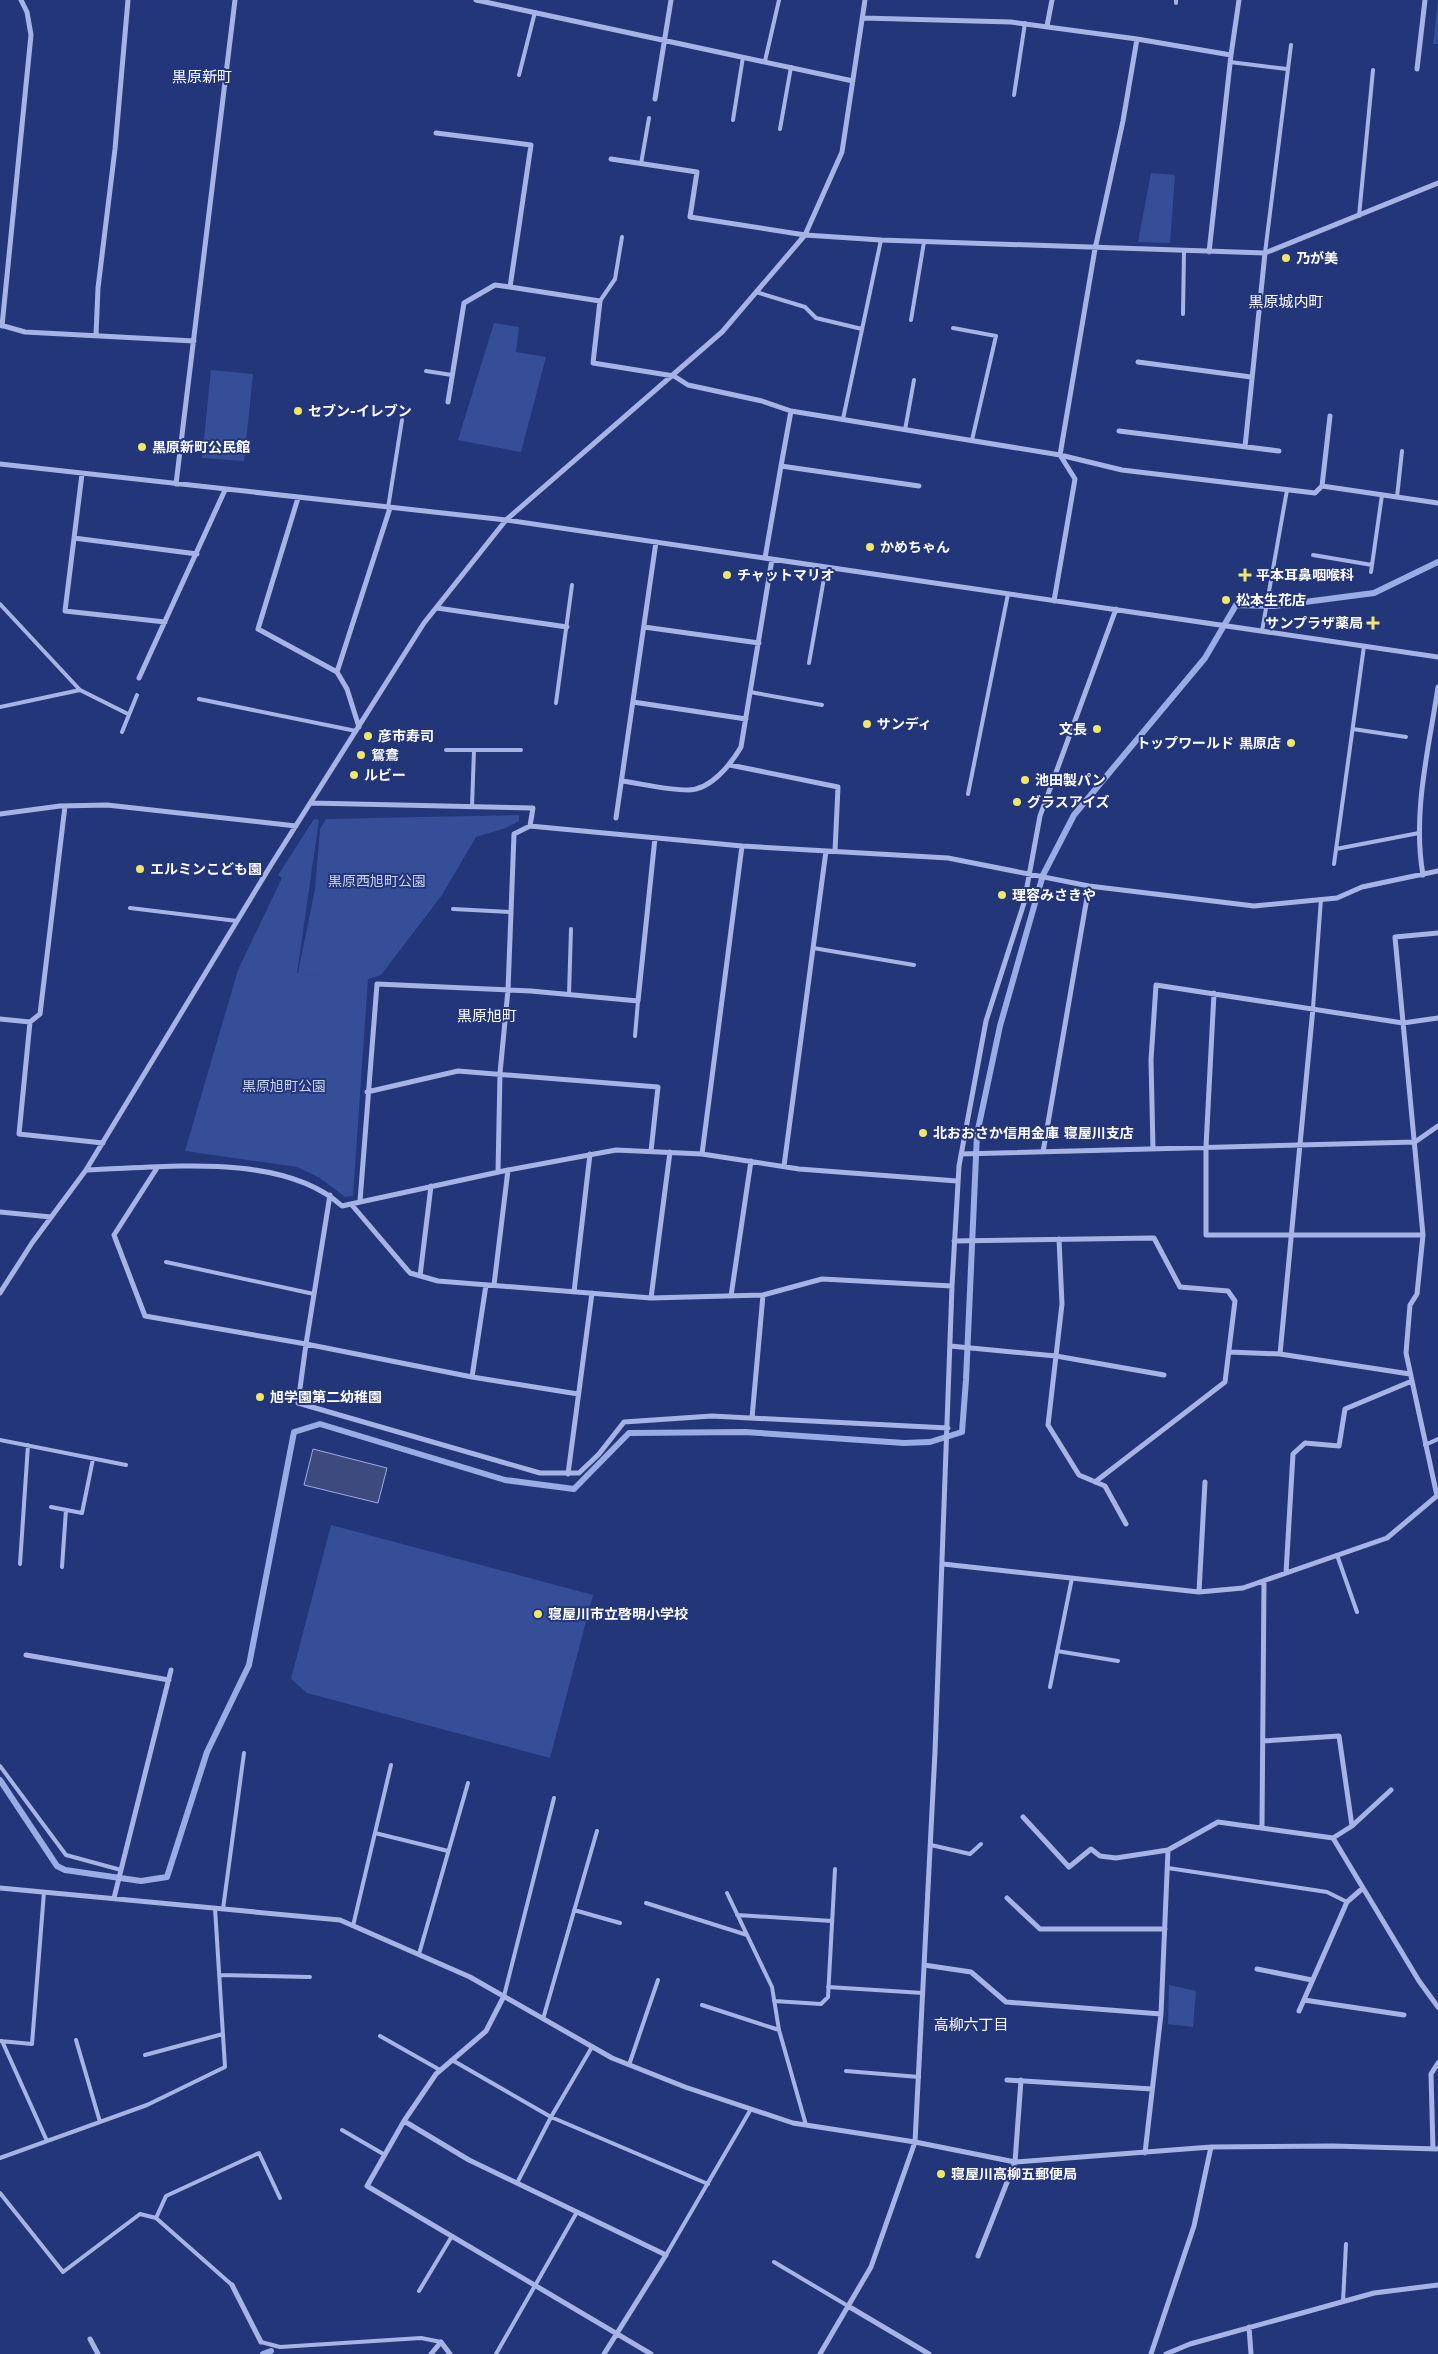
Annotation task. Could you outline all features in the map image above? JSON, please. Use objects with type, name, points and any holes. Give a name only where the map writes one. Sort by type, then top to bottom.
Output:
[{"type":"street","points":[[21,0],[27,12],[31,35],[1,325],[25,332],[194,340]]},
{"type":"street","points":[[96,335],[98,288],[115,149],[128,0]]},
{"type":"street","points":[[176,484],[235,0]]},
{"type":"street","points":[[476,0],[497,2],[535,12],[853,81]]},
{"type":"street","points":[[655,99],[671,0]]},
{"type":"street","points":[[0,1292],[51,1217],[86,1170],[237,921],[424,623],[506,520],[674,376],[722,332],[804,235],[842,152],[865,0]]},
{"type":"street","points":[[1046,26],[1052,0]]},
{"type":"street","points":[[1208,252],[1230,62],[1240,0]]},
{"type":"street","points":[[1417,69],[1426,0]]},
{"type":"street","points":[[863,18],[1026,23],[1231,55]]},
{"type":"street","points":[[1054,600],[1075,479],[1060,455],[1095,249],[1123,121],[1137,39]]},
{"type":"street","points":[[436,133],[531,145],[510,287]]},
{"type":"street","points":[[612,159],[697,172],[690,217],[804,235],[924,242],[1265,254],[1438,183]]},
{"type":"street","points":[[1245,446],[1265,254]]},
{"type":"street","points":[[448,402],[464,303],[495,285],[600,301],[594,363],[674,376],[688,385],[762,401],[791,411],[1060,455],[1122,470],[1315,493],[1322,486],[1330,416]]},
{"type":"street","points":[[1138,362],[1251,377]]},
{"type":"street","points":[[765,558],[791,411]]},
{"type":"street","points":[[1119,430],[1279,451]]},
{"type":"street","points":[[0,464],[506,520],[1438,657]]},
{"type":"street","points":[[781,466],[918,486]]},
{"type":"street","points":[[82,474],[65,610],[165,622]]},
{"type":"street","points":[[1322,486],[1438,503]]},
{"type":"street","points":[[139,678],[225,490]]},
{"type":"street","points":[[298,498],[258,629],[338,672],[347,689],[358,729]]},
{"type":"street","points":[[338,672],[389,508]]},
{"type":"street","points":[[74,538],[197,554]]},
{"type":"street","points":[[616,818],[656,542]]},
{"type":"street","points":[[622,781],[690,790],[713,780],[730,765],[741,747],[772,559]]},
{"type":"street","points":[[437,608],[567,627]]},
{"type":"street","points":[[820,2354],[872,2267],[916,2142],[943,1564],[954,1241],[961,1154],[986,1021],[1034,875],[1040,816],[1116,610]]},
{"type":"street","points":[[644,627],[759,643]]},
{"type":"street","points":[[1423,874],[1419,833],[1438,687]]},
{"type":"street","points":[[633,702],[746,719]]},
{"type":"street","points":[[730,765],[838,787],[835,852]]},
{"type":"street","points":[[311,803],[532,808],[530,826]]},
{"type":"street","points":[[0,814],[66,806],[107,805],[296,826]]},
{"type":"street","points":[[0,1019],[30,1022],[40,1014],[66,806]]},
{"type":"street","points":[[498,1172],[500,1073],[508,990],[514,834],[530,826],[742,846],[948,858],[1089,886],[1254,906],[1337,898],[1362,887],[1438,871]]},
{"type":"street","points":[[360,1201],[376,984],[508,990],[638,1001],[655,838]]},
{"type":"street","points":[[702,1154],[742,846]]},
{"type":"street","points":[[784,1166],[826,851]]},
{"type":"street","points":[[1043,1152],[1089,886]]},
{"type":"street","points":[[943,1564],[1199,1592],[1243,1588],[1387,1538],[1437,1495],[1406,1352],[1410,1305],[1417,1294],[1423,1236],[1395,937],[1438,933]]},
{"type":"street","points":[[1153,1149],[1151,1060],[1156,985],[1403,1023],[1438,1018]]},
{"type":"street","points":[[1214,993],[1206,1148],[1206,1235],[1423,1236]]},
{"type":"street","points":[[1280,1354],[1299,1145],[1314,1008]]},
{"type":"street","points":[[30,1022],[19,1134],[103,1143]]},
{"type":"street","points":[[368,1092],[458,1071],[658,1087],[651,1151]]},
{"type":"street","points":[[961,1154],[1415,1142],[1438,1126]]},
{"type":"street","points":[[86,1170],[204,1166],[281,1174],[330,1195],[342,1206],[498,1172],[616,1150],[702,1154],[784,1166],[958,1181]]},
{"type":"street","points":[[651,1298],[670,1152]]},
{"type":"street","points":[[574,1292],[590,1154]]},
{"type":"street","points":[[731,1296],[751,1161]]},
{"type":"street","points":[[157,1168],[114,1235],[145,1316],[306,1344],[472,1377],[578,1394]]},
{"type":"street","points":[[494,1285],[508,1170]]},
{"type":"street","points":[[420,1276],[432,1186]]},
{"type":"street","points":[[330,1195],[298,1404],[540,1473],[579,1474],[624,1422],[712,1416],[948,1430]]},
{"type":"street","points":[[350,1204],[410,1273],[438,1281],[651,1298],[763,1295],[822,1279],[952,1286]]},
{"type":"street","points":[[0,1212],[51,1217]]},
{"type":"street","points":[[954,1241],[1154,1238],[1180,1287],[1228,1291],[1235,1301],[1225,1382],[1095,1482]]},
{"type":"street","points":[[1059,1239],[1062,1304],[1048,1425],[1079,1475],[1105,1486],[1126,1524]]},
{"type":"street","points":[[472,1377],[486,1285]]},
{"type":"street","points":[[568,1474],[592,1293]]},
{"type":"street","points":[[752,1418],[763,1295]]},
{"type":"street","points":[[950,1346],[1056,1356],[1164,1375]]},
{"type":"street","points":[[1229,1352],[1280,1354],[1410,1374]]},
{"type":"street","points":[[1286,1573],[1293,1454],[1305,1443],[1339,1446],[1345,1409],[1412,1381]]},
{"type":"street","points":[[1199,1592],[1205,1482]]},
{"type":"street","points":[[1262,1827],[1264,1580]]},
{"type":"street","points":[[26,1655],[169,1680]]},
{"type":"street","points":[[114,1898],[171,1670]]},
{"type":"street","points":[[1263,1741],[1339,1736],[1352,1826]]},
{"type":"street","points":[[1023,1817],[1069,1867],[1091,1849],[1100,1856],[1116,1858],[1168,1850],[1218,1822],[1333,1838],[1352,1826],[1391,1790]]},
{"type":"street","points":[[1333,1838],[1419,1981],[1438,2007]]},
{"type":"street","points":[[1145,2152],[1160,2014],[1168,1850]]},
{"type":"street","points":[[0,1888],[340,1920],[470,1977],[629,2065],[685,2087],[806,2125],[916,2142],[1015,2162],[1211,2147],[1333,2146],[1435,2149],[1431,2074],[1438,2064]]},
{"type":"street","points":[[1299,2011],[1347,1902],[1363,1888]]},
{"type":"street","points":[[1007,1898],[1040,1929],[1165,1929]]},
{"type":"street","points":[[924,1965],[971,1972],[1006,2002],[1160,2014]]},
{"type":"street","points":[[1257,1969],[1312,1980]]},
{"type":"street","points":[[504,1996],[486,2031],[440,2070],[404,2120],[367,2186],[651,2354]]},
{"type":"street","points":[[1304,2000],[1404,2015]]},
{"type":"street","points":[[1007,2080],[1152,2089]]},
{"type":"street","points":[[978,2256],[1015,2162],[1021,2080]]},
{"type":"street","points":[[404,2120],[469,2160],[666,2255],[604,2354]]},
{"type":"street","points":[[1151,2354],[1194,2226],[1211,2147]]},
{"type":"street","points":[[232,2285],[261,2342]]},
{"type":"street","points":[[1166,2354],[1190,2344],[1374,2293],[1438,2285]]},
{"type":"street","points":[[848,2306],[928,2354]]},
{"type":"street","points":[[1249,2327],[1251,2354]]},
{"type":"street","points":[[90,2339],[98,2354]]},
{"type":"street","points":[[431,2354],[441,2342],[450,2354]]},
{"type":"lane","points":[[765,61],[780,0]]},
{"type":"lane","points":[[519,76],[535,12]]},
{"type":"lane","points":[[1014,95],[1026,23]]},
{"type":"lane","points":[[1265,254],[1290,45]]},
{"type":"lane","points":[[733,120],[743,57]]},
{"type":"lane","points":[[1230,62],[1286,69]]},
{"type":"lane","points":[[780,129],[791,67]]},
{"type":"lane","points":[[1359,216],[1373,70]]},
{"type":"lane","points":[[641,164],[649,118]]},
{"type":"lane","points":[[600,301],[615,279],[622,237]]},
{"type":"lane","points":[[843,419],[881,240]]},
{"type":"lane","points":[[911,320],[924,242]]},
{"type":"lane","points":[[1183,314],[1184,251]]},
{"type":"lane","points":[[756,292],[805,307],[816,318],[862,329]]},
{"type":"lane","points":[[953,328],[996,336],[972,440]]},
{"type":"lane","points":[[426,371],[452,375]]},
{"type":"lane","points":[[905,430],[914,380]]},
{"type":"lane","points":[[389,508],[402,420]]},
{"type":"lane","points":[[1397,497],[1402,451]]},
{"type":"lane","points":[[1262,631],[1287,490]]},
{"type":"lane","points":[[1371,572],[1382,495]]},
{"type":"lane","points":[[1313,555],[1372,565]]},
{"type":"lane","points":[[809,663],[826,567]]},
{"type":"lane","points":[[556,703],[572,585]]},
{"type":"lane","points":[[968,794],[1008,594]]},
{"type":"lane","points":[[0,604],[80,690],[128,714]]},
{"type":"lane","points":[[1334,864],[1364,646]]},
{"type":"lane","points":[[0,707],[80,690]]},
{"type":"lane","points":[[750,692],[822,705]]},
{"type":"lane","points":[[122,732],[136,695]]},
{"type":"lane","points":[[199,699],[358,729]]},
{"type":"lane","points":[[1353,729],[1406,737]]},
{"type":"lane","points":[[446,750],[521,750]]},
{"type":"lane","points":[[472,807],[474,750]]},
{"type":"lane","points":[[1336,849],[1419,833]]},
{"type":"lane","points":[[1314,1008],[1321,899]]},
{"type":"lane","points":[[130,908],[237,921]]},
{"type":"lane","points":[[452,909],[511,912]]},
{"type":"lane","points":[[569,994],[571,929]]},
{"type":"lane","points":[[813,948],[914,965]]},
{"type":"lane","points":[[635,1036],[638,1001]]},
{"type":"lane","points":[[166,1262],[314,1294]]},
{"type":"lane","points":[[1425,1445],[1438,1439]]},
{"type":"lane","points":[[0,1440],[126,1465]]},
{"type":"lane","points":[[20,1564],[28,1445]]},
{"type":"lane","points":[[51,1507],[82,1513],[94,1459]]},
{"type":"lane","points":[[62,1567],[66,1510]]},
{"type":"lane","points":[[1337,1555],[1357,1612]]},
{"type":"lane","points":[[1050,1687],[1072,1578]]},
{"type":"lane","points":[[1057,1651],[1118,1661]]},
{"type":"lane","points":[[223,1908],[244,1752]]},
{"type":"lane","points":[[353,1926],[391,1765]]},
{"type":"lane","points":[[0,1766],[66,1855],[121,1872]]},
{"type":"lane","points":[[419,1954],[468,1783]]},
{"type":"lane","points":[[504,1996],[554,1798]]},
{"type":"lane","points":[[543,2019],[597,1830]]},
{"type":"lane","points":[[375,1833],[448,1851]]},
{"type":"lane","points":[[931,1845],[970,1854],[981,1844]]},
{"type":"lane","points":[[1168,1868],[1327,1892],[1347,1902]]},
{"type":"lane","points":[[774,2001],[821,2004],[828,1997],[835,1869]]},
{"type":"lane","points":[[1,2041],[32,2044],[44,1892]]},
{"type":"lane","points":[[727,1893],[772,1987],[779,2030],[806,2125]]},
{"type":"lane","points":[[646,1904],[747,1935]]},
{"type":"lane","points":[[0,2158],[147,2104],[225,2067],[215,1908]]},
{"type":"lane","points":[[574,1910],[620,1923]]},
{"type":"lane","points":[[737,1915],[832,1922]]},
{"type":"lane","points":[[219,1975],[310,1977]]},
{"type":"lane","points":[[629,2065],[658,1980]]},
{"type":"lane","points":[[828,1987],[923,1993]]},
{"type":"lane","points":[[702,2005],[779,2030]]},
{"type":"lane","points":[[145,2055],[223,2034]]},
{"type":"lane","points":[[380,2036],[440,2070]]},
{"type":"lane","points":[[76,2040],[100,2122]]},
{"type":"lane","points":[[1,2041],[47,2141]]},
{"type":"lane","points":[[517,2183],[551,2117],[592,2046]]},
{"type":"lane","points":[[452,2060],[551,2117],[708,2184]]},
{"type":"lane","points":[[846,2070],[919,2076]]},
{"type":"lane","points":[[666,2255],[751,2109]]},
{"type":"lane","points":[[342,2130],[385,2155]]},
{"type":"lane","points":[[156,2218],[166,2196],[259,2153],[280,2198]]},
{"type":"lane","points":[[0,2192],[63,2272],[140,2214],[156,2218],[232,2285]]},
{"type":"lane","points":[[496,2354],[577,2212]]},
{"type":"lane","points":[[419,2291],[452,2236]]},
{"type":"lane","points":[[1343,2302],[1346,2244]]},
{"type":"lane","points":[[774,2262],[848,2306]]},
{"type":"lane","points":[[261,2342],[280,2346],[421,2338],[441,2342]]},
{"type":"green space","points":[[1438,0],[1438,44],[1433,44]]},
{"type":"green space","points":[[1151,173],[1175,175],[1170,243],[1138,242]]},
{"type":"green space","points":[[494,323],[519,327],[516,352],[546,357],[521,452],[458,440]]},
{"type":"green space","points":[[211,370],[253,374],[244,461],[202,458]]},
{"type":"green space","name":"黒原旭町公園","points":[[519,815],[519,821],[506,828],[476,837],[442,895],[381,975],[368,979],[353,1196],[345,1197],[320,1178],[297,1167],[185,1151],[238,970],[282,878],[278,875],[314,819],[319,820],[297,973],[336,977],[298,973],[315,889],[320,829],[326,819]]},
{"type":"green space","points":[[331,1525],[593,1595],[550,1758],[307,1693],[291,1679]]},
{"type":"green space","points":[[1169,1985],[1196,1991],[1193,2027],[1168,2024]]},
{"type":"shaded area","points":[[313,1449],[387,1468],[378,1503],[304,1485]]},
{"type":"waterway","points":[[0,1780],[57,1866],[65,1870],[141,1881],[167,1877],[207,1752],[249,1665],[294,1432],[320,1424],[505,1480],[574,1489],[629,1433],[745,1432],[904,1443],[930,1442],[962,1432],[977,1134],[1000,1026],[1043,875],[1074,815],[1205,658],[1236,605],[1274,606],[1374,593],[1438,562]]},
{"type":"waterway","points":[[263,2354],[271,2351]]},
{"type":"place","name":"乃が美","points":[[1286,258]]},
{"type":"place","name":"セブン-イレブン","points":[[298,411]]},
{"type":"place","name":"黒原新町公民館","points":[[142,447]]},
{"type":"place","name":"かめちゃん","points":[[870,547]]},
{"type":"place","name":"チャットマリオ","points":[[727,575]]},
{"type":"place","name":"平本耳鼻咽喉科","points":[[1245,575]]},
{"type":"place","name":"松本生花店","points":[[1226,600]]},
{"type":"place","name":"サンプラザ薬局","points":[[1373,623]]},
{"type":"place","name":"サンディ","points":[[867,724]]},
{"type":"place","name":"文長","points":[[1097,729]]},
{"type":"place","name":"彦市寿司","points":[[368,736]]},
{"type":"place","name":"トップワールド 黒原店","points":[[1291,743]]},
{"type":"place","name":"鴛鴦","points":[[361,755]]},
{"type":"place","name":"ルビー","points":[[354,775]]},
{"type":"place","name":"池田製パン","points":[[1025,780]]},
{"type":"place","name":"グラスアイズ","points":[[1017,802]]},
{"type":"place","name":"エルミンこども園","points":[[140,869]]},
{"type":"place","name":"理容みさきや","points":[[1002,895]]},
{"type":"place","name":"北おおさか信用金庫 寝屋川支店","points":[[923,1133]]},
{"type":"place","name":"旭学園第二幼稚園","points":[[260,1397]]},
{"type":"place","name":"寝屋川市立啓明小学校","points":[[538,1614]]},
{"type":"place","name":"寝屋川高柳五郵便局","points":[[941,2174]]},
{"type":"district","name":"黒原新町","points":[[202,77]]},
{"type":"district","name":"黒原城内町","points":[[1286,302]]},
{"type":"district","name":"黒原旭町","points":[[487,1016]]},
{"type":"district","name":"高柳六丁目","points":[[971,2025]]},
{"type":"park label","name":"黒原西旭町公園","points":[[377,881]]}]
